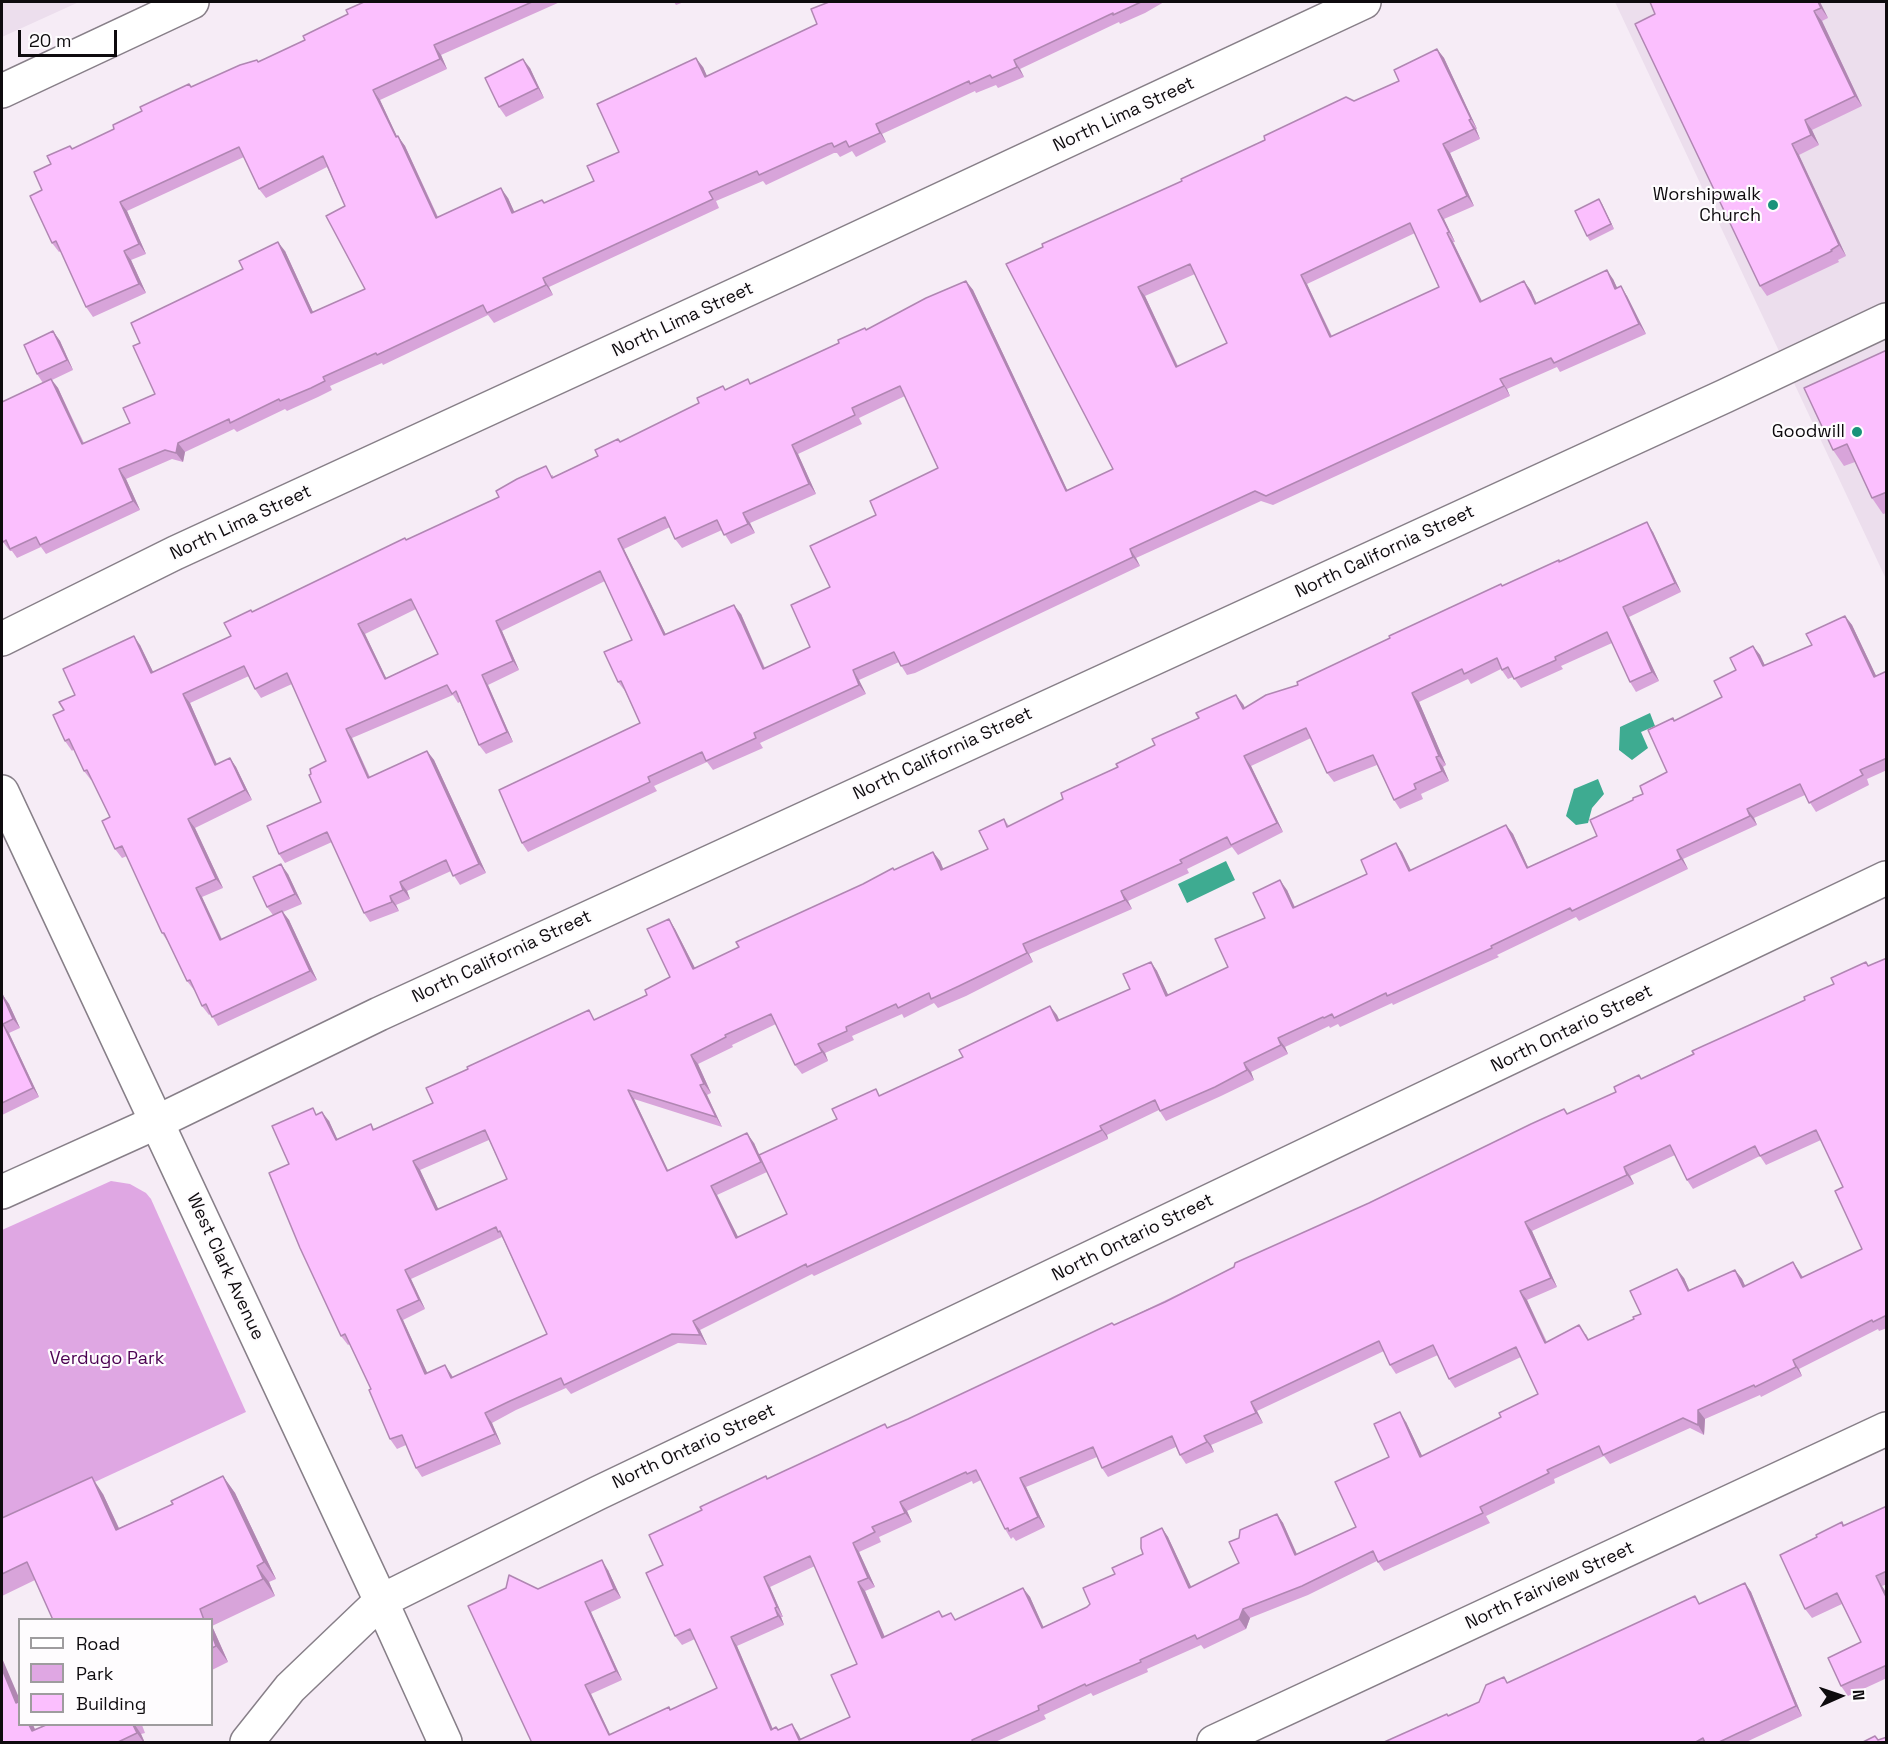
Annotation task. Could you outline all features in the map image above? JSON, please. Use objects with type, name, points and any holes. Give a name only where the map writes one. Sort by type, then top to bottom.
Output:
[{"type":"street","points":[[2,91],[192,2]]},
{"type":"street","name":"North Lima Street","points":[[2,639],[175,554],[839,248],[1364,2]]},
{"type":"street","name":"North California Street","points":[[2,1192],[157,1122],[379,1014],[1887,320]]},
{"type":"street","name":"West Clark Avenue","points":[[2,792],[381,1601],[445,1743]]},
{"type":"street","name":"North Ontario Street","points":[[247,1743],[290,1688],[381,1601],[598,1493],[1887,878]]},
{"type":"street","name":"North Fairview Street","points":[[1214,1743],[1887,1429]]},
{"type":"shaded area","points":[[2,2],[79,2],[2,37]]},
{"type":"shaded area","points":[[1615,2],[1886,2],[1886,579],[1801,398]]},
{"type":"shaded area","points":[[1650,713],[1655,726],[1641,732],[1648,748],[1632,760],[1619,750],[1620,727]]},
{"type":"shaded area","points":[[1598,779],[1604,794],[1592,808],[1588,823],[1576,825],[1566,816],[1574,789]]},
{"type":"shaded area","points":[[1226,861],[1235,880],[1187,903],[1178,884]]},
{"type":"green space","name":"Verdugo Park","points":[[111,1181],[130,1184],[146,1193],[151,1199],[246,1412],[2,1525],[2,1230]]},
{"type":"building","points":[[364,2],[532,2],[434,45],[440,59],[373,90],[396,137],[398,136],[436,218],[501,188],[512,213],[542,200],[544,203],[594,181],[587,166],[619,152],[597,104],[696,58],[705,77],[817,24],[811,9],[829,2],[1141,2],[1014,60],[1017,67],[992,78],[990,75],[970,84],[969,81],[876,124],[880,133],[849,147],[846,141],[834,147],[832,143],[828,144],[759,175],[757,171],[709,192],[713,199],[543,278],[546,285],[487,313],[483,305],[377,355],[376,353],[323,377],[325,381],[311,388],[280,401],[279,399],[230,423],[229,419],[178,443],[176,453],[165,450],[119,469],[133,501],[40,545],[36,537],[10,549],[6,540],[3,542],[2,539],[2,402],[51,379],[82,444],[130,423],[123,408],[155,394],[133,346],[140,343],[131,323],[243,269],[239,261],[278,242],[311,313],[365,289],[326,216],[345,206],[323,156],[259,189],[239,147],[120,202],[139,244],[124,251],[139,284],[86,307],[56,241],[52,243],[30,196],[42,190],[34,172],[51,164],[47,156],[70,146],[72,149],[114,129],[113,125],[142,111],[140,107],[189,84],[191,87],[240,65],[257,60],[258,62],[305,40],[303,36],[348,14],[346,10]]},
{"type":"building","name":"Worshipwalk Church","points":[[1650,2],[1818,2],[1821,8],[1814,11],[1855,96],[1805,120],[1811,135],[1792,144],[1839,245],[1832,251],[1760,286],[1635,24],[1655,14]]},
{"type":"building","points":[[1437,49],[1471,119],[1469,120],[1474,129],[1443,144],[1467,196],[1438,210],[1480,302],[1524,281],[1535,304],[1607,270],[1615,289],[1621,286],[1639,324],[1554,363],[1551,358],[1500,379],[1504,386],[1266,496],[1255,491],[1130,549],[1133,557],[908,664],[901,666],[894,652],[853,670],[859,685],[754,733],[756,738],[706,761],[702,752],[648,777],[650,782],[522,843],[499,790],[640,723],[621,681],[618,682],[604,652],[632,640],[600,571],[496,621],[513,661],[482,675],[507,732],[479,745],[456,691],[452,694],[447,685],[346,729],[368,778],[427,751],[479,864],[453,876],[446,860],[400,882],[403,890],[390,896],[392,902],[364,913],[327,832],[279,854],[267,826],[321,802],[309,775],[311,774],[310,769],[326,761],[287,673],[255,689],[244,666],[183,694],[215,765],[230,758],[245,790],[188,819],[216,879],[196,888],[220,940],[282,911],[310,971],[212,1017],[206,1004],[202,1006],[190,980],[187,981],[162,933],[122,846],[115,849],[102,821],[110,817],[87,770],[84,771],[69,739],[65,741],[53,715],[64,710],[59,702],[75,695],[63,669],[134,636],[151,673],[231,636],[224,623],[251,610],[252,612],[405,538],[406,540],[499,497],[496,491],[517,479],[546,466],[552,478],[598,456],[595,450],[618,439],[620,442],[699,403],[697,398],[723,386],[725,390],[748,379],[750,384],[839,343],[838,340],[865,328],[866,330],[926,298],[966,281],[1066,491],[1113,469],[1006,264],[1043,247],[1042,244],[1182,181],[1181,179],[1265,140],[1264,136],[1346,97],[1354,101],[1399,81],[1394,70]],"holes":[[[1410,223],[1439,287],[1330,337],[1301,275]],[[1190,264],[1227,343],[1176,367],[1138,287]],[[900,386],[938,468],[870,501],[876,515],[810,546],[830,587],[791,605],[810,647],[763,669],[734,605],[664,635],[618,539],[665,517],[675,539],[717,520],[724,535],[748,524],[743,513],[809,484],[792,445],[855,415],[852,408]],[[411,599],[438,654],[385,679],[358,624]]]},
{"type":"building","points":[[523,59],[538,88],[499,107],[485,78]]},
{"type":"building","points":[[1599,199],[1611,224],[1587,236],[1575,211]]},
{"type":"building","points":[[53,331],[67,360],[37,374],[24,345]]},
{"type":"building","name":"Goodwill","points":[[1887,350],[1887,492],[1872,498],[1847,444],[1833,450],[1804,388]]},
{"type":"building","points":[[1647,522],[1675,583],[1623,607],[1652,672],[1630,682],[1607,632],[1555,657],[1556,660],[1514,679],[1508,667],[1502,670],[1497,658],[1464,674],[1462,669],[1412,693],[1439,756],[1436,757],[1442,771],[1414,784],[1416,789],[1394,800],[1373,755],[1327,773],[1306,728],[1244,756],[1277,823],[1231,845],[1227,837],[1180,860],[1182,863],[1121,891],[1125,900],[1023,944],[1027,953],[959,986],[931,999],[929,993],[898,1008],[896,1004],[846,1027],[847,1031],[818,1044],[822,1052],[795,1065],[771,1014],[725,1035],[726,1037],[691,1055],[704,1084],[700,1085],[716,1117],[628,1090],[667,1171],[747,1133],[761,1162],[711,1186],[736,1238],[787,1214],[759,1155],[837,1119],[832,1109],[876,1089],[879,1096],[963,1057],[959,1050],[1050,1006],[1057,1021],[1130,989],[1123,974],[1151,962],[1166,996],[1228,967],[1215,939],[1265,918],[1253,893],[1280,880],[1293,908],[1367,874],[1361,860],[1396,843],[1409,871],[1506,825],[1527,868],[1597,836],[1590,820],[1643,794],[1640,786],[1667,772],[1648,730],[1673,718],[1674,721],[1722,697],[1714,681],[1736,670],[1730,658],[1753,646],[1763,666],[1812,645],[1806,634],[1845,616],[1874,677],[1887,671],[1887,758],[1860,770],[1863,775],[1809,803],[1800,784],[1747,809],[1750,816],[1677,850],[1681,859],[1572,911],[1570,908],[1491,946],[1492,948],[1387,996],[1386,993],[1334,1018],[1332,1014],[1323,1017],[1278,1038],[1281,1045],[1244,1063],[1247,1070],[1215,1087],[1160,1111],[1155,1100],[1100,1126],[1102,1130],[807,1267],[806,1264],[693,1321],[700,1335],[672,1334],[564,1385],[561,1378],[485,1413],[495,1434],[416,1468],[402,1435],[390,1439],[369,1390],[371,1389],[345,1334],[341,1336],[300,1248],[269,1173],[289,1164],[272,1126],[313,1108],[316,1115],[322,1112],[336,1140],[371,1124],[373,1130],[433,1103],[426,1088],[468,1069],[467,1067],[589,1010],[594,1020],[647,995],[645,990],[670,977],[647,929],[669,919],[693,969],[739,947],[736,942],[893,868],[894,870],[933,852],[941,870],[988,849],[979,831],[1004,819],[1007,827],[1063,799],[1061,793],[1118,767],[1116,764],[1155,745],[1152,739],[1199,718],[1196,713],[1236,695],[1243,709],[1266,695],[1298,685],[1297,682],[1390,638],[1389,636],[1501,584],[1502,586],[1559,560],[1559,562]],"holes":[[[485,1130],[507,1179],[436,1210],[413,1161]],[[496,1227],[498,1232],[500,1231],[547,1334],[451,1378],[445,1365],[425,1374],[397,1310],[419,1300],[405,1270]]]},
{"type":"building","points":[[281,864],[295,894],[267,907],[253,877]]},
{"type":"building","points":[[1887,958],[1887,1315],[1873,1322],[1872,1320],[1793,1360],[1796,1367],[1755,1387],[1754,1385],[1698,1410],[1698,1425],[1683,1418],[1603,1455],[1599,1446],[1547,1470],[1549,1473],[1480,1507],[1483,1513],[1378,1562],[1373,1551],[1302,1586],[1243,1609],[1239,1619],[1197,1639],[1195,1635],[1140,1660],[1141,1662],[1086,1686],[1085,1684],[1038,1706],[1039,1710],[972,1740],[973,1743],[532,1743],[468,1606],[506,1588],[509,1575],[538,1589],[602,1560],[614,1589],[585,1602],[616,1671],[585,1685],[609,1735],[669,1707],[670,1710],[717,1688],[690,1629],[675,1636],[646,1573],[663,1565],[649,1535],[702,1510],[700,1507],[766,1476],[767,1479],[885,1424],[887,1428],[908,1419],[1112,1323],[1114,1325],[1165,1302],[1234,1267],[1235,1263],[1369,1203],[1531,1124],[1564,1109],[1567,1114],[1616,1092],[1614,1087],[1639,1075],[1641,1079],[1694,1054],[1692,1051],[1805,1000],[1804,997],[1834,984],[1831,978],[1866,962],[1868,966]],"holes":[[[1816,1130],[1843,1187],[1835,1191],[1862,1249],[1801,1278],[1793,1262],[1743,1287],[1735,1270],[1688,1291],[1677,1269],[1630,1291],[1641,1314],[1633,1317],[1634,1319],[1588,1340],[1579,1325],[1545,1343],[1520,1291],[1551,1278],[1525,1222],[1627,1175],[1624,1167],[1670,1145],[1687,1180],[1755,1146],[1760,1156]],[[1379,1341],[1390,1365],[1433,1345],[1449,1379],[1516,1347],[1538,1394],[1499,1413],[1501,1417],[1420,1457],[1400,1412],[1374,1424],[1389,1457],[1335,1482],[1356,1527],[1295,1555],[1277,1514],[1240,1530],[1239,1538],[1229,1542],[1239,1563],[1189,1588],[1162,1528],[1141,1538],[1143,1554],[1112,1568],[1115,1574],[1083,1588],[1090,1604],[1087,1607],[1042,1628],[1023,1588],[955,1620],[951,1613],[942,1617],[939,1611],[882,1638],[858,1582],[868,1578],[853,1543],[875,1532],[872,1527],[905,1513],[900,1502],[966,1472],[967,1474],[976,1470],[1005,1529],[1008,1528],[1009,1531],[1038,1517],[1020,1478],[1093,1447],[1102,1468],[1172,1436],[1180,1455],[1207,1442],[1204,1436],[1256,1413],[1251,1402]],[[810,1556],[857,1664],[831,1675],[850,1717],[799,1740],[792,1724],[778,1730],[776,1727],[771,1730],[731,1637],[778,1616],[775,1608],[777,1607],[764,1577]]]},
{"type":"building","points":[[2,994],[13,1019],[3,1024],[33,1088],[2,1103]]},
{"type":"building","points":[[223,1476],[264,1562],[257,1566],[263,1579],[200,1609],[203,1618],[52,1618],[27,1562],[2,1574],[2,1518],[92,1477],[116,1530],[173,1504],[171,1501]]},
{"type":"building","points":[[1887,1506],[1887,1571],[1876,1576],[1887,1599],[1887,1665],[1841,1686],[1828,1658],[1861,1642],[1837,1593],[1805,1609],[1780,1555],[1842,1522],[1843,1526]]},
{"type":"building","points":[[1745,1583],[1796,1706],[1717,1743],[1705,1743],[1703,1738],[1694,1743],[1382,1743],[1479,1702],[1486,1685],[1504,1677],[1507,1683],[1695,1596],[1699,1604]]},
{"type":"building","points":[[2,1669],[16,1703],[18,1702],[18,1726],[30,1726],[32,1731],[44,1726],[134,1726],[137,1733],[116,1743],[2,1743]]},
{"type":"building","points":[[1875,1736],[1878,1740],[1887,1737],[1887,1743],[1861,1743]]},
{"type":"place","name":"Worshipwalk Church","points":[[1773,205]]},
{"type":"place","name":"Goodwill","points":[[1857,432]]}]
